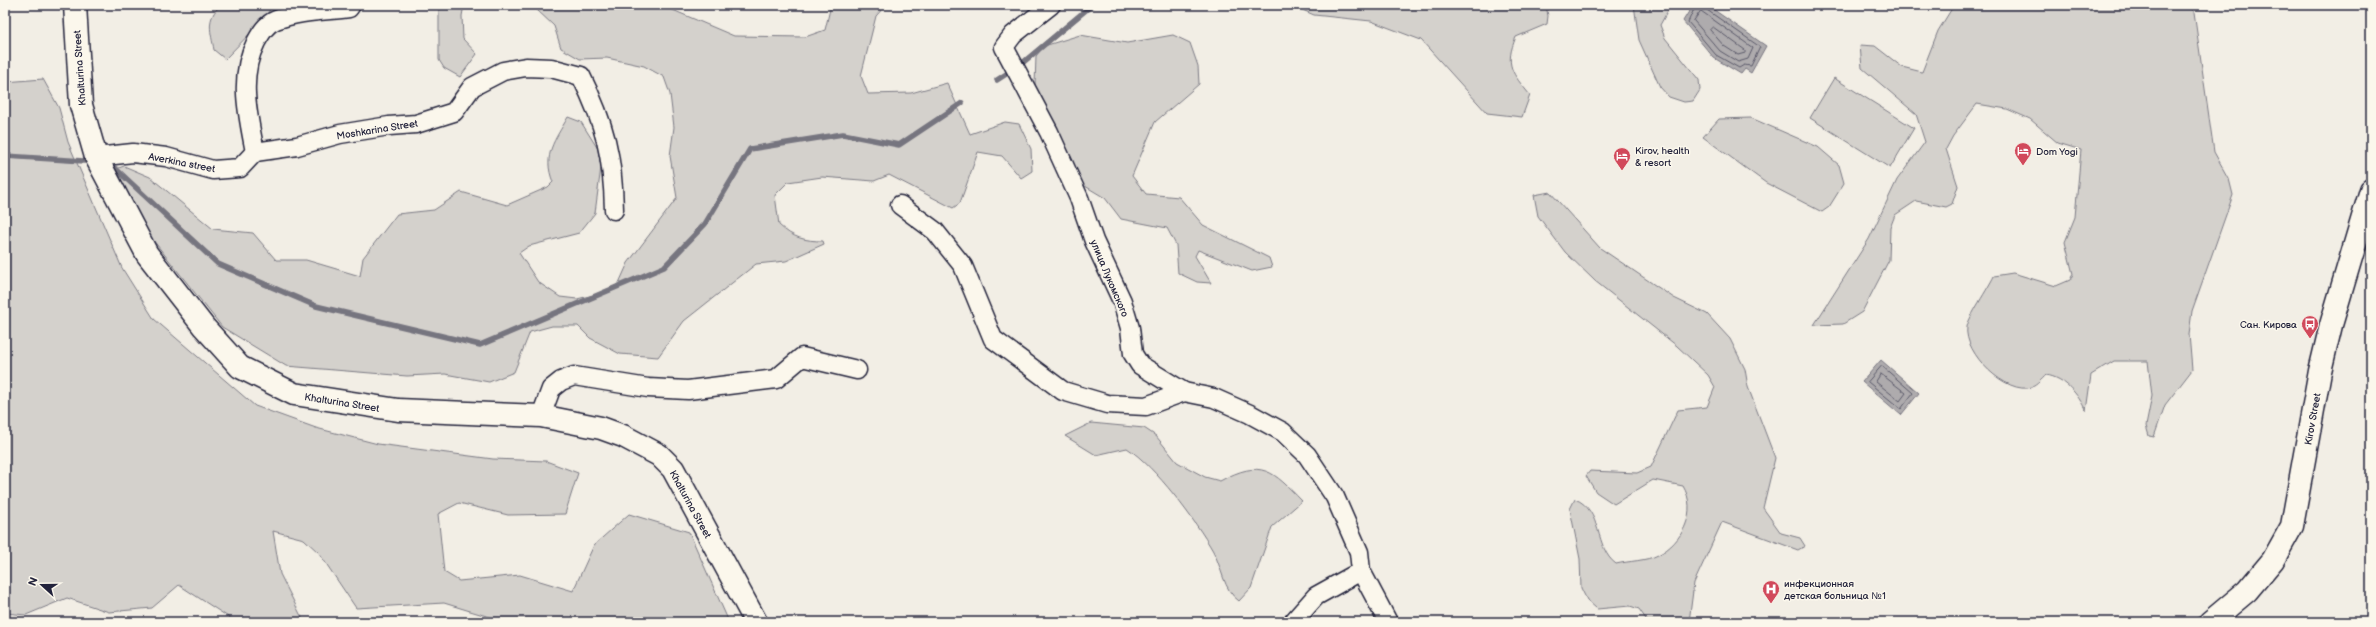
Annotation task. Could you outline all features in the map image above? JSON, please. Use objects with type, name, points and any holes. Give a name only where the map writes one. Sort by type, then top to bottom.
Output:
[{"type":"street","name":"Khalturina Street","points":[[75,5],[81,105],[96,157],[147,254],[204,327],[240,367],[294,394],[398,410],[541,416],[601,428],[623,436],[659,455],[673,469],[756,622]]},
{"type":"street","points":[[255,152],[245,97],[246,74],[251,52],[262,30],[275,20],[306,13],[349,8],[351,5]]},
{"type":"street","name":"улица Лукомского","points":[[1051,5],[1013,35],[1004,47],[1049,132],[1079,198],[1094,241],[1122,301],[1130,328],[1133,354],[1140,365],[1184,392],[1214,398],[1250,414],[1283,432],[1307,455],[1335,497],[1360,552],[1360,571]]},
{"type":"street","name":"Moshkarina Street","points":[[255,152],[297,146],[340,134],[389,126],[416,124],[454,112],[472,87],[503,71],[526,67],[551,68],[581,76],[598,109],[608,142],[613,176],[614,210]]},
{"type":"street","name":"Averkina street","points":[[96,157],[133,153],[153,156],[213,170],[240,168],[255,152]]},
{"type":"street","name":"Kirov Street","points":[[2210,622],[2252,586],[2273,560],[2292,526],[2324,356],[2351,254],[2371,190]]},
{"type":"street","points":[[900,205],[935,231],[963,266],[993,339],[1063,391],[1107,404],[1146,406],[1184,392]]},
{"type":"street","points":[[541,416],[551,389],[561,381],[574,376],[648,388],[688,390],[776,379],[802,357],[857,370]]},
{"type":"street","points":[[1293,622],[1316,596],[1360,571],[1388,622]]},
{"type":"shaded area","points":[[221,5],[273,5],[263,20],[225,59],[214,50],[210,26],[213,15]]},
{"type":"shaded area","points":[[439,5],[464,5],[462,16],[463,39],[477,54],[460,77],[444,68],[439,60]]},
{"type":"shaded area","points":[[536,5],[661,5],[734,36],[805,37],[825,30],[831,5],[886,5],[876,16],[861,76],[868,94],[911,93],[947,83],[970,134],[1005,122],[1019,124],[1031,149],[1032,171],[1021,178],[1002,156],[978,152],[960,203],[953,208],[889,175],[874,181],[822,177],[788,182],[775,195],[779,225],[794,236],[810,240],[823,241],[824,244],[786,261],[756,264],[684,321],[658,357],[620,354],[590,338],[578,326],[552,326],[530,332],[514,372],[489,382],[445,374],[407,376],[286,366],[222,327],[145,230],[130,203],[116,169],[124,166],[150,177],[213,229],[253,233],[276,260],[306,260],[360,276],[363,258],[397,214],[434,210],[461,192],[507,205],[548,187],[553,182],[550,172],[549,156],[568,117],[581,122],[598,149],[601,167],[595,213],[579,233],[529,246],[519,253],[538,282],[560,297],[577,299],[606,292],[619,283],[628,263],[677,198],[670,156],[674,127],[670,94],[664,77],[644,66],[607,58],[580,59],[561,48],[554,26],[536,9]]},
{"type":"shaded area","points":[[1291,5],[1546,5],[1548,16],[1547,24],[1516,37],[1512,47],[1510,62],[1514,74],[1530,95],[1522,117],[1487,113],[1421,40],[1371,21],[1314,15]]},
{"type":"shaded area","points":[[1634,5],[1671,5],[1660,25],[1665,38],[1699,80],[1700,90],[1693,101],[1684,102],[1669,97],[1660,87],[1639,40]]},
{"type":"shaded area","points":[[1954,5],[2190,5],[2194,12],[2214,152],[2229,179],[2233,195],[2192,311],[2189,334],[2192,370],[2165,405],[2154,437],[2149,436],[2146,426],[2152,396],[2148,361],[2114,361],[2091,375],[2086,411],[2075,393],[2065,383],[2046,375],[2032,387],[2022,388],[2011,385],[1999,379],[1989,370],[1979,360],[1972,349],[1968,337],[1968,323],[1994,276],[2013,273],[2056,286],[2070,280],[2073,274],[2065,242],[2075,217],[2081,150],[2058,143],[2030,119],[2007,109],[1977,104],[1953,136],[1946,149],[1958,186],[1952,204],[1946,207],[1916,201],[1895,215],[1890,228],[1889,260],[1862,312],[1843,324],[1814,325],[1869,239],[1897,180],[1925,142],[1916,114],[1862,68],[1860,45],[1875,46],[1902,67],[1922,72],[1938,31]]},
{"type":"shaded area","points":[[1080,35],[1127,43],[1173,35],[1190,43],[1198,66],[1199,84],[1155,122],[1132,176],[1146,194],[1179,197],[1203,225],[1269,258],[1272,267],[1252,271],[1198,250],[1195,256],[1211,283],[1197,282],[1178,273],[1176,245],[1167,228],[1121,219],[1105,198],[1080,183],[1035,85],[1036,56],[1044,46]]},
{"type":"shaded area","points":[[1834,78],[1914,128],[1890,168],[1810,118]]},
{"type":"shaded area","points":[[43,79],[59,108],[68,142],[122,268],[154,319],[255,406],[316,428],[378,444],[493,459],[546,461],[578,473],[565,514],[508,515],[459,503],[438,514],[444,572],[459,581],[520,575],[573,591],[594,545],[629,514],[689,532],[729,622],[506,622],[444,603],[356,608],[319,553],[304,539],[273,531],[280,574],[304,622],[236,622],[179,585],[152,608],[109,612],[67,598],[26,615],[5,613],[5,82]]},
{"type":"shaded area","points":[[1751,118],[1818,147],[1839,165],[1844,183],[1829,207],[1822,212],[1766,183],[1703,137],[1719,119]]},
{"type":"shaded area","points":[[1550,192],[1600,248],[1674,298],[1707,314],[1730,339],[1745,369],[1748,387],[1775,458],[1763,508],[1781,533],[1800,538],[1805,546],[1798,550],[1722,522],[1694,583],[1689,622],[1648,622],[1639,609],[1630,606],[1597,609],[1587,600],[1581,588],[1580,559],[1570,509],[1575,499],[1584,504],[1594,520],[1604,549],[1616,564],[1648,559],[1667,549],[1675,542],[1686,525],[1689,506],[1683,486],[1653,480],[1614,504],[1596,492],[1586,476],[1590,471],[1637,473],[1651,467],[1678,410],[1707,407],[1715,387],[1708,375],[1677,346],[1595,281],[1565,252],[1538,216],[1534,195]]},
{"type":"shaded area","points":[[1091,423],[1144,428],[1156,436],[1177,462],[1205,477],[1220,481],[1246,470],[1257,469],[1266,471],[1283,482],[1302,501],[1272,527],[1251,588],[1239,601],[1229,591],[1216,557],[1206,539],[1186,510],[1150,467],[1127,448],[1096,455],[1065,436]]},
{"type":"water","points":[[1693,5],[1707,5],[1766,46],[1751,73],[1745,69],[1741,74],[1714,58],[1683,21]]},
{"type":"water","points":[[1881,360],[1919,393],[1901,415],[1862,382]]},
{"type":"waterway","points":[[997,80],[1020,65],[1092,5]]},
{"type":"waterway","points":[[116,169],[218,264],[316,306],[480,345],[664,267],[705,224],[750,149],[843,134],[899,145],[962,103]]},
{"type":"waterway","points":[[5,156],[84,161]]},
{"type":"place","name":"Dom Yogi","points":[[2023,166]]},
{"type":"place","name":"Kirov, health & resort","points":[[1622,171]]},
{"type":"place","name":"Сан. Кирова","points":[[2310,339]]},
{"type":"place","name":"инфекционная детская больница №1","points":[[1771,604]]}]
